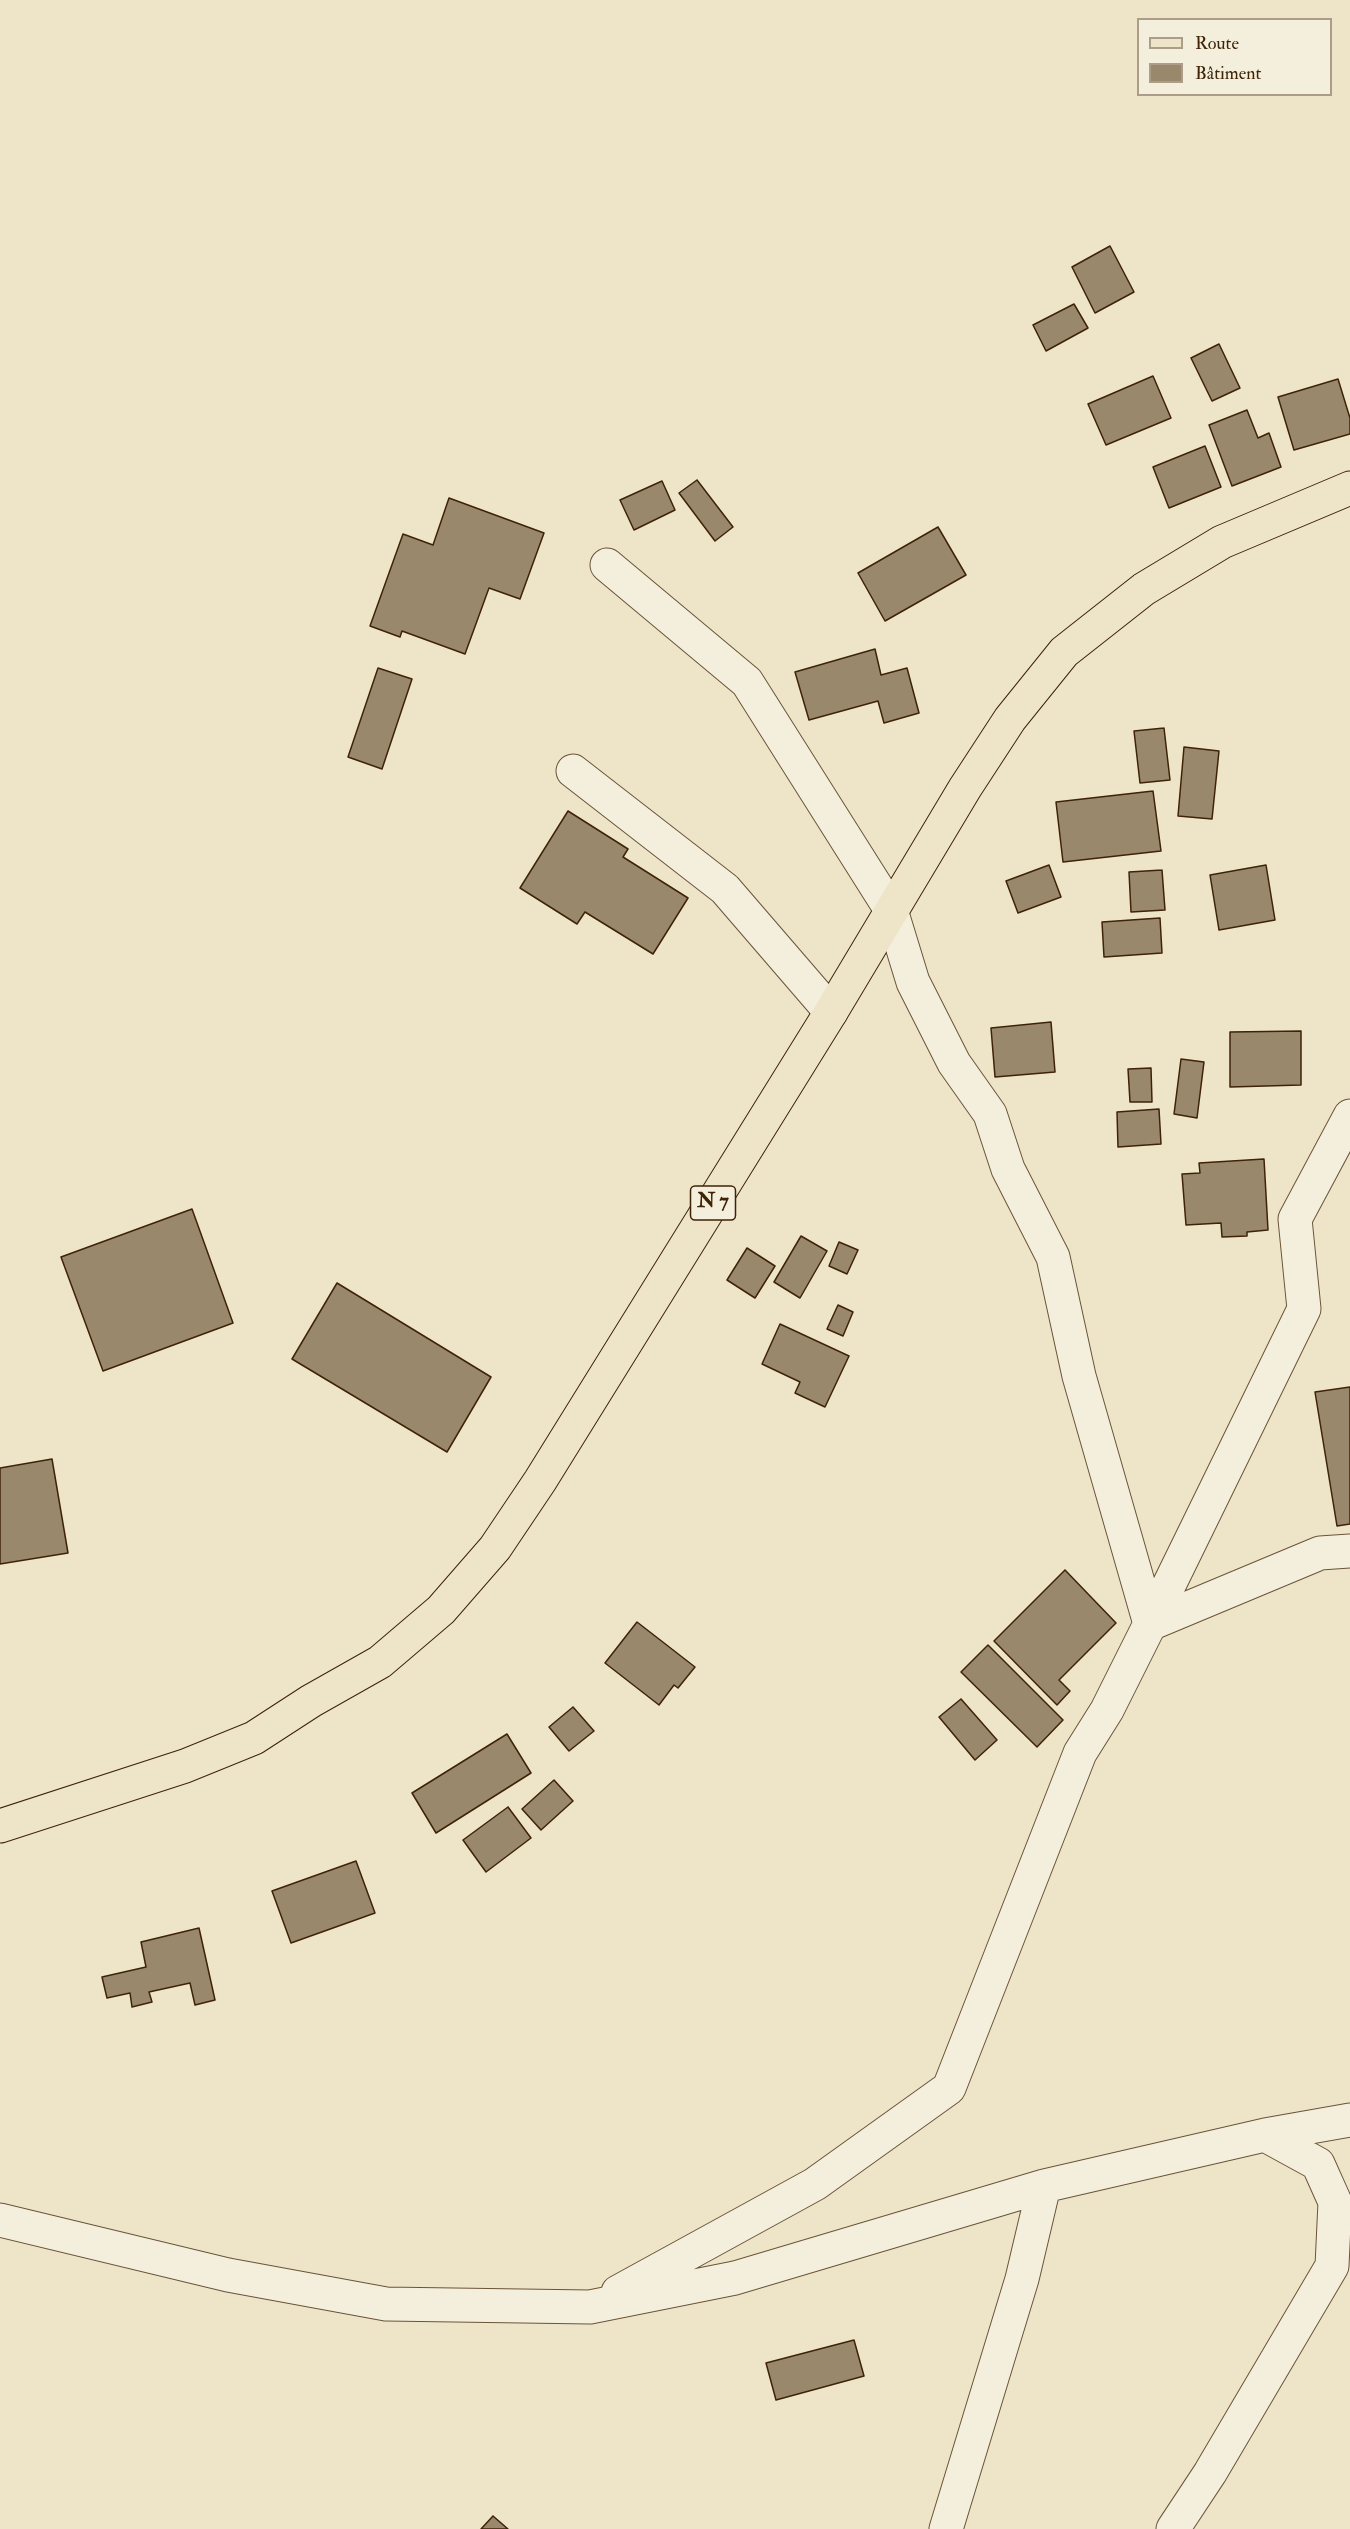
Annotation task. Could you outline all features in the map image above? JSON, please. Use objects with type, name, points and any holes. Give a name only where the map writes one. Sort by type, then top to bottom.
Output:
[{"type":"main road","name":"N 7","points":[[0,1826],[184,1766],[254,1738],[311,1701],[380,1662],[441,1610],[495,1548],[540,1481],[1010,719],[1064,652],[1144,589],[1222,542],[1350,488]]},
{"type":"street","points":[[607,566],[747,682],[891,910],[913,982],[954,1063],[990,1114],[1008,1169],[1053,1257],[1079,1376],[1150,1624]]},
{"type":"street","points":[[573,771],[725,890],[831,1012]]},
{"type":"street","points":[[590,2307],[815,2184],[949,2088],[1080,1753],[1107,1710],[1304,1309],[1295,1220],[1350,1116]]},
{"type":"street","points":[[1150,1624],[1320,1553],[1350,1551]]},
{"type":"street","points":[[0,2220],[228,2276],[386,2304],[590,2307],[735,2278],[1044,2186],[1266,2135],[1350,2120]]},
{"type":"street","points":[[1173,2529],[1210,2473],[1332,2266],[1335,2202],[1318,2164],[1266,2135]]},
{"type":"street","points":[[946,2529],[1022,2279],[1044,2186]]},
{"type":"building","points":[[1110,246],[1134,292],[1095,313],[1072,267]]},
{"type":"building","points":[[1074,304],[1088,328],[1046,351],[1033,325]]},
{"type":"building","points":[[1219,344],[1240,388],[1212,401],[1191,358]]},
{"type":"building","points":[[1153,376],[1171,418],[1106,445],[1088,404]]},
{"type":"building","points":[[1338,379],[1350,418],[1350,434],[1294,450],[1278,397]]},
{"type":"building","points":[[1247,410],[1258,438],[1269,433],[1281,467],[1232,486],[1209,425]]},
{"type":"building","points":[[1205,446],[1221,487],[1169,508],[1153,467]]},
{"type":"building","points":[[697,480],[733,527],[715,541],[679,493]]},
{"type":"building","points":[[662,481],[675,510],[634,530],[620,500]]},
{"type":"building","points":[[449,498],[544,533],[520,599],[489,588],[465,654],[402,631],[400,637],[370,626],[403,534],[433,545]]},
{"type":"building","points":[[938,527],[966,575],[885,621],[858,573]]},
{"type":"building","points":[[875,649],[881,675],[907,668],[919,713],[884,723],[878,701],[809,720],[795,672]]},
{"type":"building","points":[[378,668],[412,679],[382,769],[348,757]]},
{"type":"building","points":[[1164,728],[1170,780],[1140,783],[1134,731]]},
{"type":"building","points":[[1184,747],[1219,751],[1212,819],[1178,816]]},
{"type":"building","points":[[1153,791],[1161,851],[1063,862],[1056,802]]},
{"type":"building","points":[[568,811],[628,849],[623,857],[688,898],[653,954],[585,912],[577,924],[520,888]]},
{"type":"building","points":[[1049,865],[1061,897],[1018,913],[1006,881]]},
{"type":"building","points":[[1266,865],[1275,920],[1219,930],[1210,875]]},
{"type":"building","points":[[1162,870],[1165,910],[1131,912],[1129,872]]},
{"type":"building","points":[[1160,918],[1162,953],[1104,957],[1102,922]]},
{"type":"building","points":[[1051,1022],[1055,1072],[995,1077],[991,1028]]},
{"type":"building","points":[[1301,1031],[1301,1085],[1230,1087],[1230,1032]]},
{"type":"building","points":[[1181,1059],[1204,1062],[1197,1118],[1174,1114]]},
{"type":"building","points":[[1151,1068],[1152,1102],[1130,1102],[1128,1069]]},
{"type":"building","points":[[1159,1109],[1161,1144],[1118,1147],[1117,1112]]},
{"type":"building","points":[[1264,1159],[1268,1230],[1247,1232],[1247,1236],[1222,1237],[1221,1223],[1186,1225],[1182,1174],[1200,1173],[1199,1163]]},
{"type":"building","points":[[192,1209],[233,1323],[103,1371],[61,1257]]},
{"type":"building","points":[[801,1236],[827,1251],[800,1298],[774,1282]]},
{"type":"building","points":[[839,1242],[858,1250],[847,1274],[829,1266]]},
{"type":"building","points":[[747,1248],[775,1266],[755,1298],[727,1280]]},
{"type":"building","points":[[337,1283],[491,1377],[447,1452],[292,1359]]},
{"type":"building","points":[[838,1305],[853,1312],[843,1336],[827,1329]]},
{"type":"building","points":[[780,1324],[849,1356],[825,1407],[795,1393],[800,1382],[762,1364]]},
{"type":"building","points":[[1350,1387],[1350,1524],[1337,1526],[1315,1392]]},
{"type":"building","points":[[52,1459],[68,1553],[0,1564],[0,1468]]},
{"type":"building","points":[[1065,1570],[1116,1623],[1059,1680],[1070,1691],[1057,1705],[994,1641]]},
{"type":"building","points":[[637,1622],[695,1667],[678,1688],[674,1685],[659,1705],[605,1663]]},
{"type":"building","points":[[988,1645],[1063,1720],[1037,1747],[961,1672]]},
{"type":"building","points":[[961,1699],[997,1740],[975,1760],[939,1717]]},
{"type":"building","points":[[573,1707],[594,1731],[569,1751],[549,1727]]},
{"type":"building","points":[[507,1734],[531,1773],[436,1833],[412,1793]]},
{"type":"building","points":[[554,1780],[573,1801],[541,1830],[522,1809]]},
{"type":"building","points":[[508,1807],[531,1838],[486,1872],[463,1840]]},
{"type":"building","points":[[356,1861],[375,1913],[291,1943],[272,1891]]},
{"type":"building","points":[[199,1928],[215,2000],[195,2005],[190,1983],[149,1992],[152,2002],[132,2007],[130,1993],[107,1998],[102,1977],[146,1967],[141,1942]]},
{"type":"building","points":[[854,2340],[864,2376],[776,2400],[766,2363]]},
{"type":"building","points":[[493,2516],[508,2529],[481,2529]]}]
